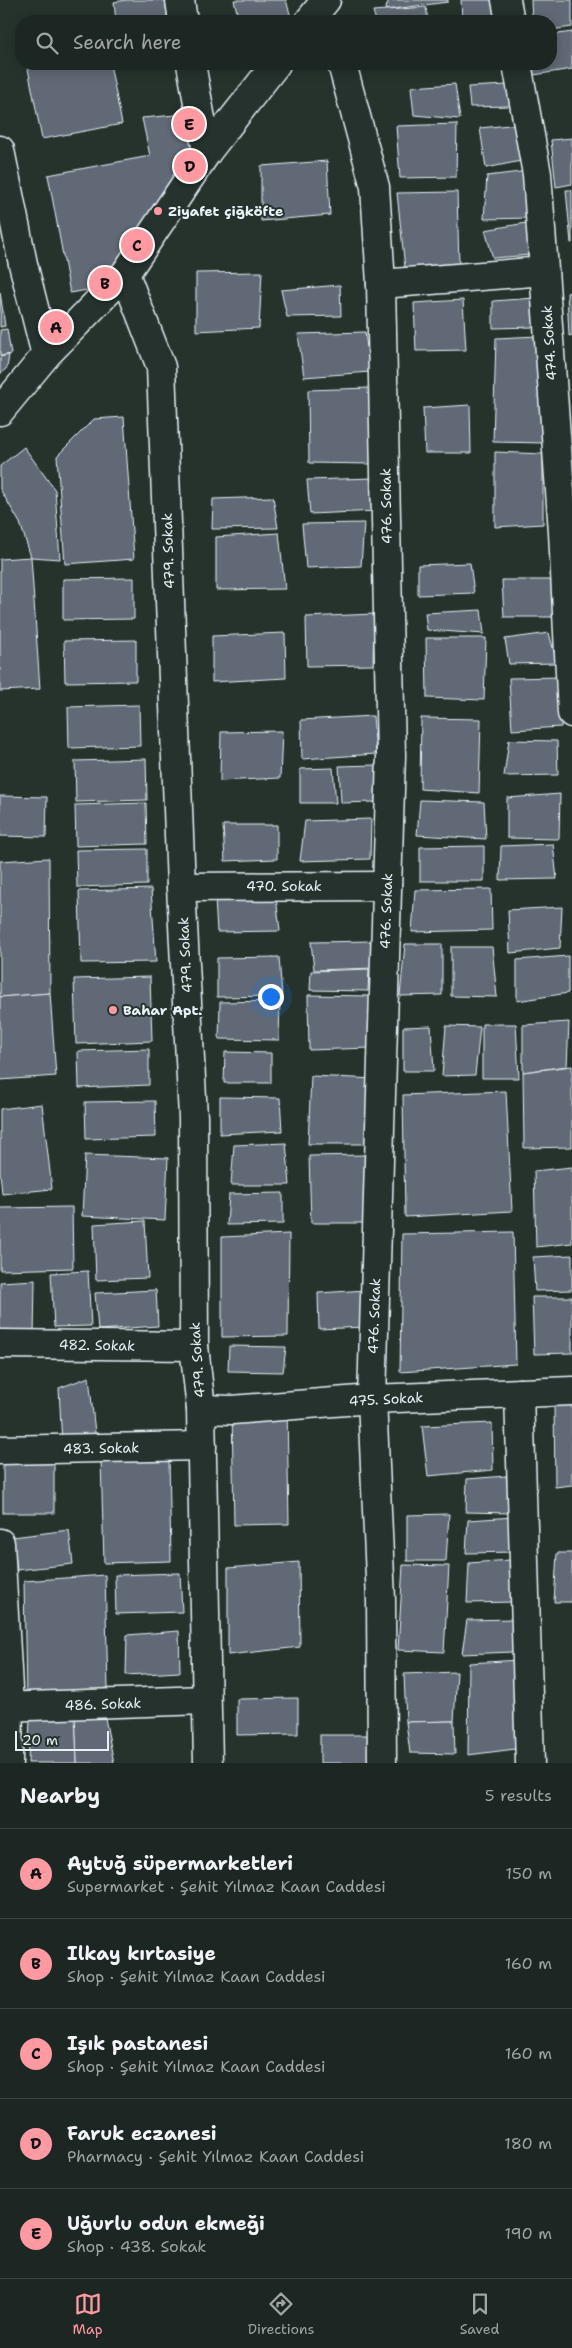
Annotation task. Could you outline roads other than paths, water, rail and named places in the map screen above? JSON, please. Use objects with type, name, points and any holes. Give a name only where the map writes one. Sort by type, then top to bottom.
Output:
[{"type":"street","points":[[180,0],[183,15]]},
{"type":"street","points":[[506,0],[509,15]]},
{"type":"street","points":[[192,70],[207,152]]},
{"type":"street","points":[[0,411],[46,355],[125,274],[207,152],[271,70]]},
{"type":"street","name":"476. Sokak","points":[[344,70],[375,187],[381,284],[391,755],[372,1399],[381,1600],[382,1763]]},
{"type":"street","name":"474. Sokak","points":[[519,70],[537,174],[563,532],[572,713]]},
{"type":"street","points":[[0,150],[23,264],[46,355]]},
{"type":"street","points":[[381,284],[544,271]]},
{"type":"street","name":"479. Sokak","points":[[125,274],[161,367],[181,887],[193,1117],[194,1346],[201,1409],[208,1763]]},
{"type":"street","name":"470. Sokak","points":[[181,887],[387,886]]},
{"type":"street","name":"482. Sokak","points":[[0,1344],[194,1346]]},
{"type":"street","name":"475. Sokak","points":[[201,1409],[232,1410],[372,1399],[572,1391]]},
{"type":"street","points":[[519,1393],[530,1763]]},
{"type":"street","name":"483. Sokak","points":[[0,1450],[202,1446]]},
{"type":"street","points":[[0,1543],[4,1707],[8,1763]]},
{"type":"street","name":"486. Sokak","points":[[4,1707],[206,1700]]},
{"type":"place","name":"Uğurlu odun ekmeği","points":[[189,124]]},
{"type":"place","name":"Faruk eczanesi","points":[[190,166]]},
{"type":"place","name":"Ziyafet çiğköfte","points":[[158,211]]},
{"type":"place","name":"Işık pastanesi","points":[[137,245]]},
{"type":"place","name":"Ilkay kırtasiye","points":[[105,283]]},
{"type":"place","name":"Aytuğ süpermarketleri","points":[[56,327]]},
{"type":"place","name":"Bahar Apt.","points":[[113,1010]]}]
